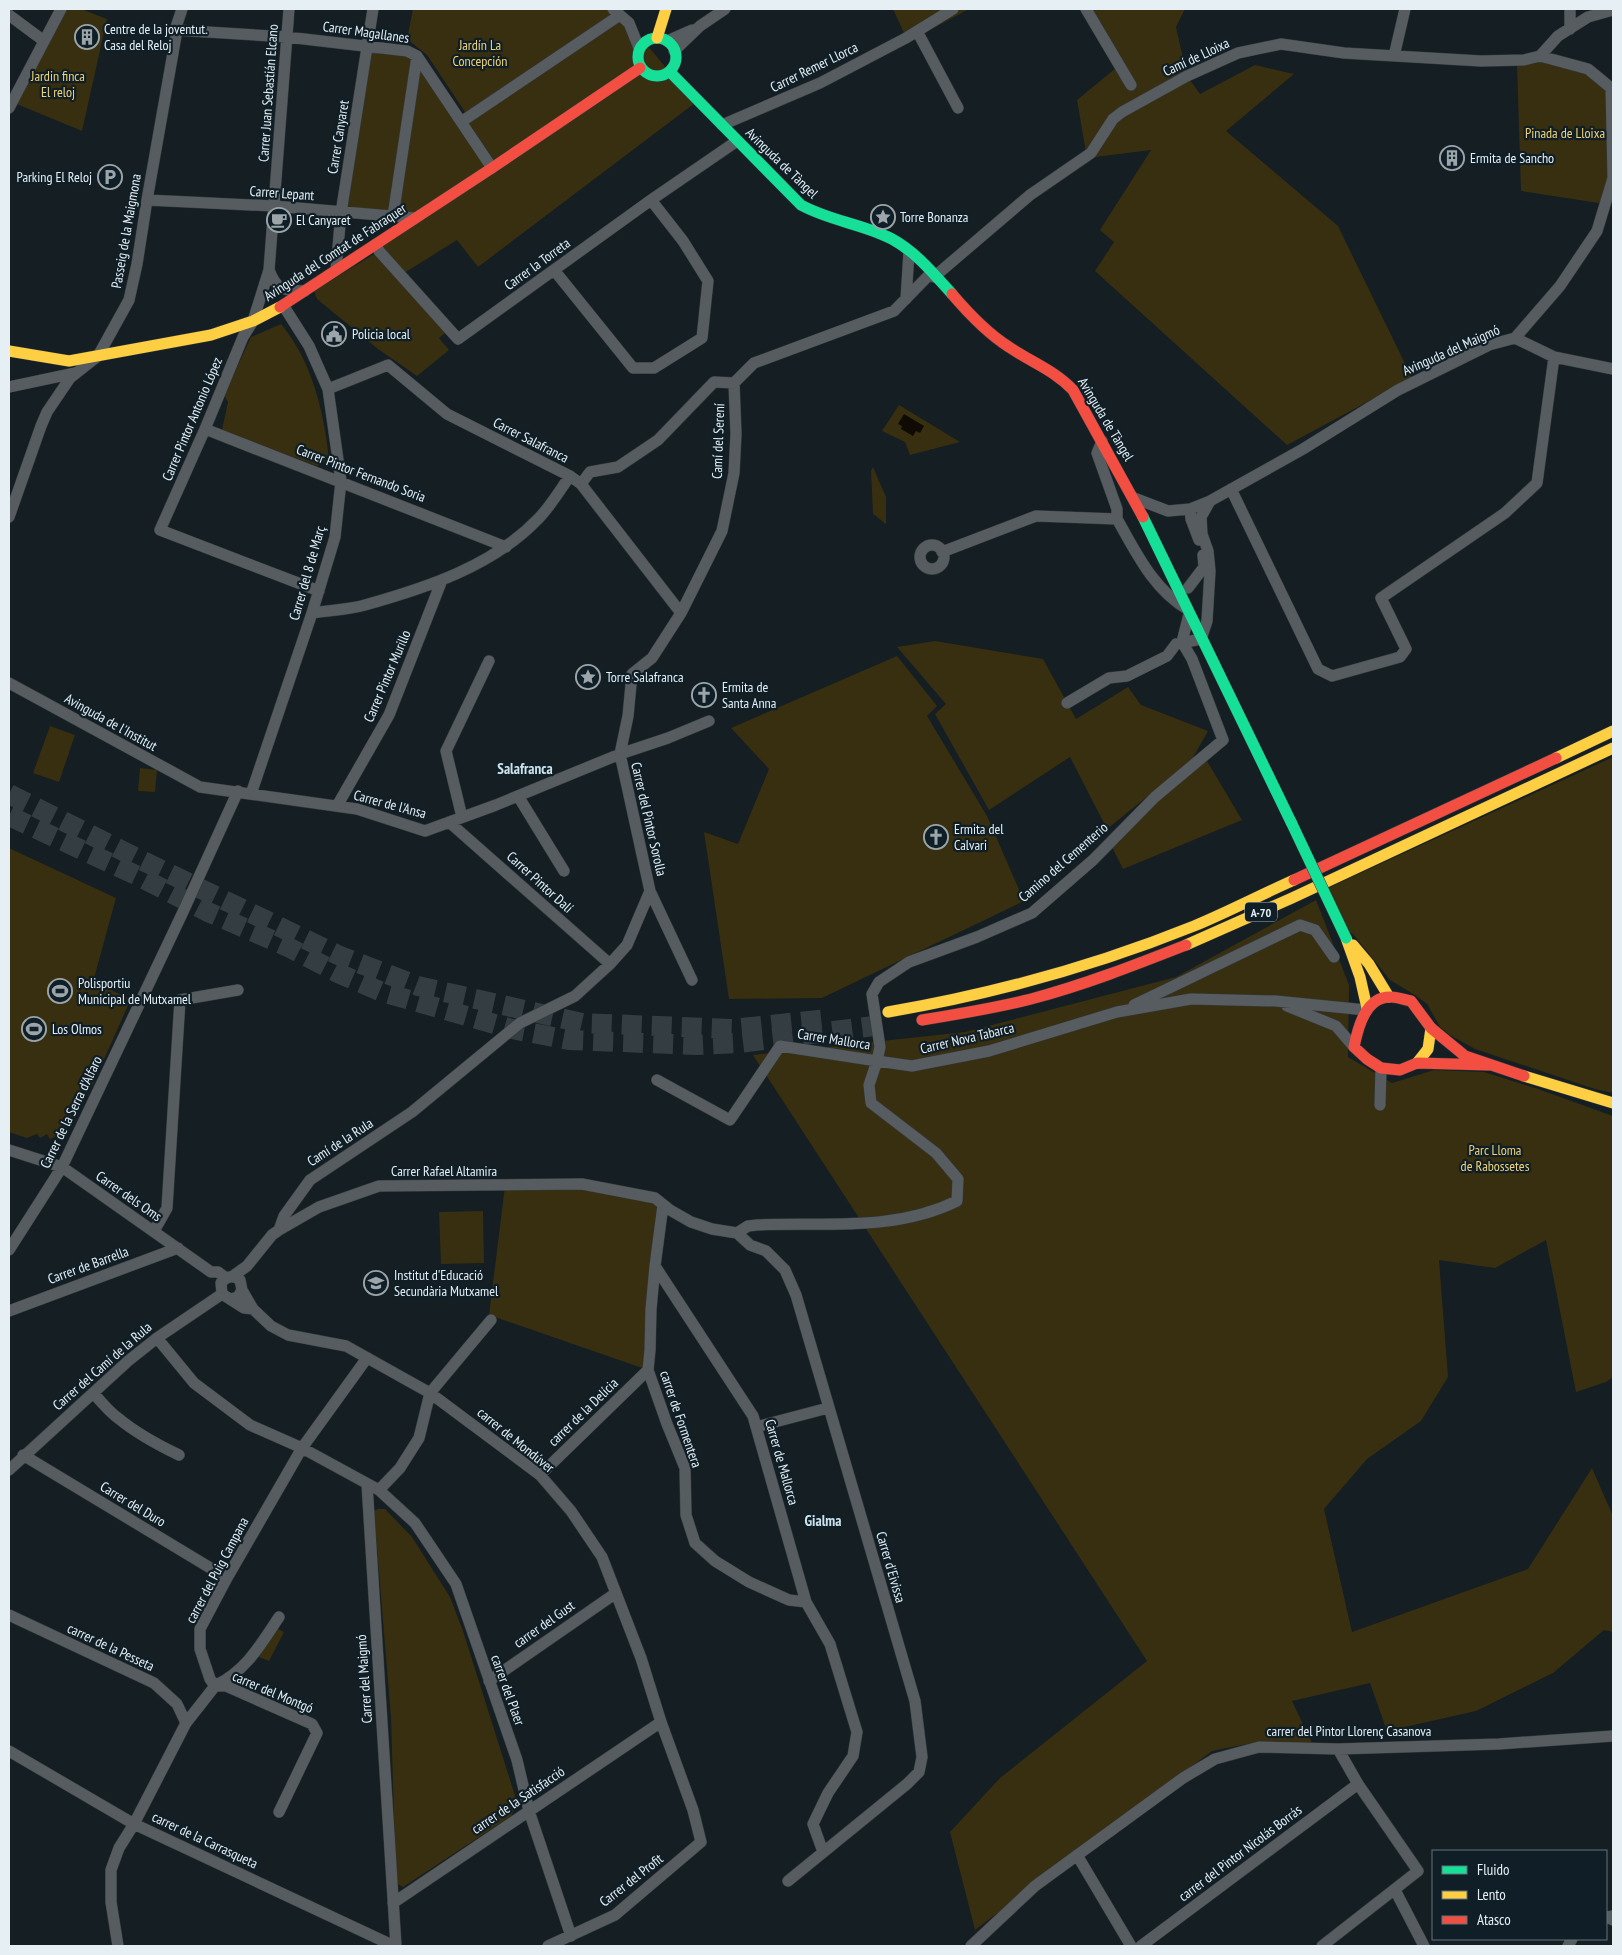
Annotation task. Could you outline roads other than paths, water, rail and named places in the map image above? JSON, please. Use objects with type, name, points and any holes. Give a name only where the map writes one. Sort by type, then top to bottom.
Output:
[{"type":"main road","points":[[662,40],[666,9]]},
{"type":"main road","points":[[650,39],[662,40],[674,51],[677,58],[676,63],[670,72],[664,75],[652,76],[640,68],[637,58],[639,48],[650,39]]},
{"type":"main road","name":"Avinguda del Comtat de Fabraquer","points":[[9,350],[69,361],[211,336],[253,321],[283,305],[640,68]]},
{"type":"main road","name":"Avinguda de Tàngel","points":[[670,72],[801,205],[814,213],[856,226],[892,241],[909,252],[1001,343],[1042,364],[1062,377],[1073,390],[1183,589],[1188,612],[1346,938]]},
{"type":"main road","name":"A-70","points":[[888,1012],[935,1004],[1033,981],[1138,948],[1196,925],[1613,731]]},
{"type":"main road","name":"A-70","points":[[908,1022],[974,1011],[1028,998],[1095,980],[1138,965],[1230,926],[1613,748]]},
{"type":"main road","points":[[1346,938],[1369,964],[1389,997]]},
{"type":"main road","points":[[1346,938],[1360,976],[1367,1009]]},
{"type":"main road","points":[[1488,1065],[1416,1063],[1400,1070],[1381,1068],[1354,1047],[1357,1029],[1367,1009],[1389,997],[1412,1001],[1431,1028],[1466,1056],[1488,1065],[1613,1104]]},
{"type":"main road","points":[[1416,1063],[1428,1049],[1431,1028]]},
{"type":"street","points":[[9,108],[60,9]]},
{"type":"street","name":"Passeig de la Maigmona","points":[[9,517],[47,412],[70,378],[98,356],[129,300],[137,264],[176,36],[175,30],[182,9]]},
{"type":"street","name":"Carrer Juan Sebastián Elcano","points":[[269,270],[289,9]]},
{"type":"street","name":"Carrer Canyaret","points":[[336,270],[341,212],[373,9]]},
{"type":"street","points":[[674,51],[700,26],[725,9]]},
{"type":"street","name":"Carrer Remer Llorca","points":[[722,125],[820,83],[954,9]]},
{"type":"street","points":[[1086,9],[1131,86]]},
{"type":"street","points":[[1394,56],[1405,9]]},
{"type":"street","points":[[1570,9],[1570,29]]},
{"type":"street","points":[[1540,56],[1558,36],[1588,17],[1613,10]]},
{"type":"street","points":[[461,122],[616,12],[629,23],[639,48]]},
{"type":"street","points":[[9,15],[44,41]]},
{"type":"street","points":[[662,40],[700,26]]},
{"type":"street","name":"Carrer Magallanes","points":[[175,30],[287,37],[408,51],[417,56],[492,168]]},
{"type":"street","points":[[917,31],[958,108]]},
{"type":"street","name":"Camí de Lloixa","points":[[933,275],[1030,195],[1091,153],[1113,119],[1122,112],[1187,76],[1238,53],[1280,44],[1344,53],[1481,61],[1524,60],[1540,56]]},
{"type":"street","points":[[394,216],[417,56]]},
{"type":"street","name":"Avinguda del Maigmó","points":[[1134,498],[1168,511],[1190,509],[1210,501],[1303,449],[1398,390],[1489,345],[1515,338],[1560,286],[1597,231],[1613,178],[1611,88],[1588,69],[1540,56]]},
{"type":"street","name":"Carrer la Torreta","points":[[376,244],[379,251],[458,339],[651,200],[737,141]]},
{"type":"street","name":"Carrer Lepant","points":[[147,200],[274,206],[415,218]]},
{"type":"street","points":[[554,270],[633,368],[654,368],[702,338],[708,281],[683,241],[651,200]]},
{"type":"street","points":[[906,299],[909,252]]},
{"type":"street","points":[[269,270],[273,282],[283,290],[304,291]]},
{"type":"street","name":"Carrer Pintor Antonio López","points":[[269,270],[253,321],[243,337],[160,530],[319,591]]},
{"type":"street","points":[[581,484],[590,472],[618,467],[658,440],[714,382],[734,383],[754,363],[894,311],[933,275]]},
{"type":"street","name":"Carrer del 8 de Març","points":[[251,794],[312,613],[335,537],[341,481],[328,389],[309,346],[283,305]]},
{"type":"street","points":[[1515,338],[1554,357],[1613,369]]},
{"type":"street","points":[[1231,489],[1318,669],[1332,676],[1400,658],[1406,649],[1381,598],[1505,513],[1537,483],[1554,357]]},
{"type":"street","name":"Carrer Salafranca","points":[[328,389],[388,365],[447,414],[570,476],[581,484],[681,614]]},
{"type":"street","points":[[9,387],[77,372]]},
{"type":"street","name":"Camí del Serení","points":[[620,754],[628,716],[632,674],[652,658],[681,614],[722,531],[734,473],[736,434],[734,383]]},
{"type":"street","name":"Carrer Pintor Fernando Soria","points":[[205,429],[506,547]]},
{"type":"street","points":[[1067,703],[1109,678],[1127,676],[1167,656],[1179,643],[1188,612],[1172,600],[1154,582],[1117,519],[1117,509],[1097,453],[1102,441]]},
{"type":"street","points":[[312,613],[364,605],[442,580],[482,562],[506,547],[538,519],[570,476]]},
{"type":"street","points":[[1179,643],[1201,639],[1207,621],[1209,561],[1208,551],[1202,534],[1201,517],[1210,501]]},
{"type":"street","points":[[1183,589],[1204,567],[1202,546],[1191,519],[1190,509]]},
{"type":"street","points":[[942,552],[1036,516],[1117,519]]},
{"type":"street","name":"Carrer Pintor Murillo","points":[[337,806],[390,715],[442,580]]},
{"type":"street","points":[[1183,589],[1202,592],[1209,600]]},
{"type":"street","name":"Camino del Cementerio","points":[[877,1061],[880,1047],[872,994],[879,982],[909,962],[977,937],[1032,913],[1093,860],[1156,797],[1223,740],[1192,659],[1179,643]]},
{"type":"street","points":[[462,817],[446,750],[489,661]]},
{"type":"street","name":"Avinguda de l'Institut","points":[[9,683],[200,787]]},
{"type":"street","name":"Carrer de l'Ansa","points":[[200,787],[357,809],[425,831],[709,721]]},
{"type":"street","name":"Carrer del Pintor Sorolla","points":[[620,754],[650,891],[692,980]]},
{"type":"street","name":"Carrer de la Serra d'Alfaro","points":[[9,1250],[62,1167],[238,791]]},
{"type":"street","points":[[518,796],[564,871]]},
{"type":"street","name":"Carrer Pintor Dalí","points":[[449,822],[610,964]]},
{"type":"street","name":"Camí de la Rula","points":[[279,1230],[284,1216],[310,1180],[412,1112],[520,1023],[575,996],[610,964],[627,945],[650,891]]},
{"type":"street","points":[[1122,1011],[1300,925],[1315,930],[1334,957]]},
{"type":"street","points":[[154,1231],[167,1208],[180,1000],[238,990]]},
{"type":"street","name":"Carrer Nova Tabarca","points":[[877,1061],[912,1066],[989,1051],[1122,1011],[1191,999],[1276,1001],[1367,1009]]},
{"type":"street","points":[[1276,1001],[1336,1026],[1354,1047]]},
{"type":"street","name":"Carrer Mallorca","points":[[657,1080],[730,1120],[780,1046],[877,1061]]},
{"type":"street","points":[[655,1266],[663,1205],[700,1226],[712,1230],[737,1233],[748,1226],[757,1225],[844,1225],[908,1218],[939,1210],[957,1201],[958,1179],[936,1153],[871,1103],[869,1085],[877,1061]]},
{"type":"street","points":[[1380,1105],[1381,1068]]},
{"type":"street","name":"Carrer dels Oms","points":[[9,1150],[62,1167],[211,1272],[213,1278],[231,1287]]},
{"type":"street","name":"Carrer Rafael Altamira","points":[[231,1287],[246,1275],[248,1266],[272,1235],[279,1230],[318,1208],[379,1186],[582,1184],[655,1198],[663,1205]]},
{"type":"street","name":"Carrer d'Eivissa","points":[[737,1233],[750,1245],[766,1252],[785,1270],[796,1295],[915,1701],[922,1758],[919,1772],[907,1784],[788,1881]]},
{"type":"street","name":"Carrer de Barrella","points":[[9,1310],[178,1248]]},
{"type":"street","name":"carrer de Formentera","points":[[655,1266],[650,1309],[648,1370],[666,1424],[685,1468],[686,1515],[695,1543],[715,1561],[750,1582],[789,1600],[806,1602]]},
{"type":"street","name":"Carrer de Mallorca","points":[[655,1266],[753,1416],[806,1602],[830,1644],[857,1732],[853,1756],[828,1792],[813,1824],[823,1852]]},
{"type":"street","name":"carrer de Mondúver","points":[[231,1287],[271,1326],[288,1335],[346,1346],[430,1393],[540,1475],[571,1511],[602,1557],[641,1658],[661,1722],[693,1810],[700,1842]]},
{"type":"street","name":"Carrer del Camí de la Rula","points":[[9,1470],[92,1393],[157,1338],[231,1287]]},
{"type":"street","points":[[379,1490],[400,1468],[419,1438],[430,1393],[491,1320]]},
{"type":"street","points":[[157,1338],[194,1383],[250,1425],[302,1448],[368,1484]]},
{"type":"street","name":"carrer del Puig Campana","points":[[214,1686],[200,1649],[200,1630],[227,1578],[302,1448],[367,1358]]},
{"type":"street","name":"carrer de la Delícia","points":[[540,1475],[648,1370]]},
{"type":"street","points":[[92,1393],[112,1414],[127,1425],[156,1444],[179,1455]]},
{"type":"street","points":[[756,1427],[828,1408]]},
{"type":"street","name":"Carrer del Duro","points":[[24,1455],[227,1578]]},
{"type":"street","name":"carrer del Plaer","points":[[368,1484],[379,1490],[415,1523],[456,1584],[517,1760],[529,1810],[571,1936]]},
{"type":"street","name":"Carrer del Maigmó","points":[[368,1484],[395,1946]]},
{"type":"street","name":"carrer del Gust","points":[[489,1681],[616,1593]]},
{"type":"street","name":"carrer de la Pesseta","points":[[9,1615],[154,1683],[177,1704],[186,1723]]},
{"type":"street","points":[[118,1946],[111,1902],[111,1870],[119,1848],[134,1824],[186,1723],[214,1686],[226,1681],[251,1659],[279,1617]]},
{"type":"street","name":"carrer del Montgó","points":[[214,1686],[226,1686],[312,1724],[317,1732],[279,1812]]},
{"type":"street","name":"carrer de la Satisfacció","points":[[393,1904],[661,1722]]},
{"type":"street","name":"carrer del Pintor Llorenç Casanova","points":[[971,1946],[1035,1886],[1183,1778],[1215,1759],[1259,1747],[1338,1749],[1499,1744],[1613,1736]]},
{"type":"street","points":[[1322,1946],[1418,1871],[1358,1784],[1338,1749]]},
{"type":"street","name":"carrer de la Carrasqueta","points":[[9,1751],[134,1824],[395,1946]]},
{"type":"street","name":"carrer del Pintor Nicolás Borrás","points":[[1141,1946],[1358,1784]]},
{"type":"street","name":"Carrer del Profit","points":[[548,1946],[615,1915],[700,1842]]},
{"type":"street","points":[[1078,1855],[1131,1946]]},
{"type":"street","points":[[1395,1890],[1424,1946]]},
{"type":"tunnel","points":[[9,794],[338,955],[418,986],[582,1023],[732,1029],[827,1019]]},
{"type":"tunnel","points":[[9,816],[138,876],[208,912],[288,947],[340,974],[382,992],[512,1029],[569,1040],[697,1045],[739,1043],[890,1024]]},
{"type":"place","name":"Centre de la joventut. Casa del Reloj","points":[[87,37]]},
{"type":"place","name":"Ermita de Sancho","points":[[1452,158]]},
{"type":"place","name":"Parking El Reloj","points":[[110,177]]},
{"type":"place","name":"Torre Bonanza","points":[[883,217]]},
{"type":"place","name":"El Canyaret","points":[[279,220]]},
{"type":"place","name":"Policia local","points":[[334,334]]},
{"type":"place","name":"Torre Salafranca","points":[[588,677]]},
{"type":"place","name":"Ermita de Santa Anna","points":[[704,695]]},
{"type":"place","name":"Ermita del Calvari","points":[[936,837]]},
{"type":"place","name":"Polisportiu Municipal de Mutxamel","points":[[60,991]]},
{"type":"place","name":"Los Olmos","points":[[34,1029]]},
{"type":"place","name":"Institut d'Educació Secundària Mutxamel","points":[[376,1283]]},
{"type":"district","name":"Salafranca","points":[[525,768]]},
{"type":"district","name":"Gialma","points":[[823,1520]]},
{"type":"park label","name":"Jardín La Concepción","points":[[480,54]]},
{"type":"park label","name":"Jardin finca El reloj","points":[[58,84]]},
{"type":"park label","name":"Pinada de Lloixa","points":[[1565,133]]},
{"type":"park label","name":"Parc Lloma de Rabossetes","points":[[1495,1158]]}]
